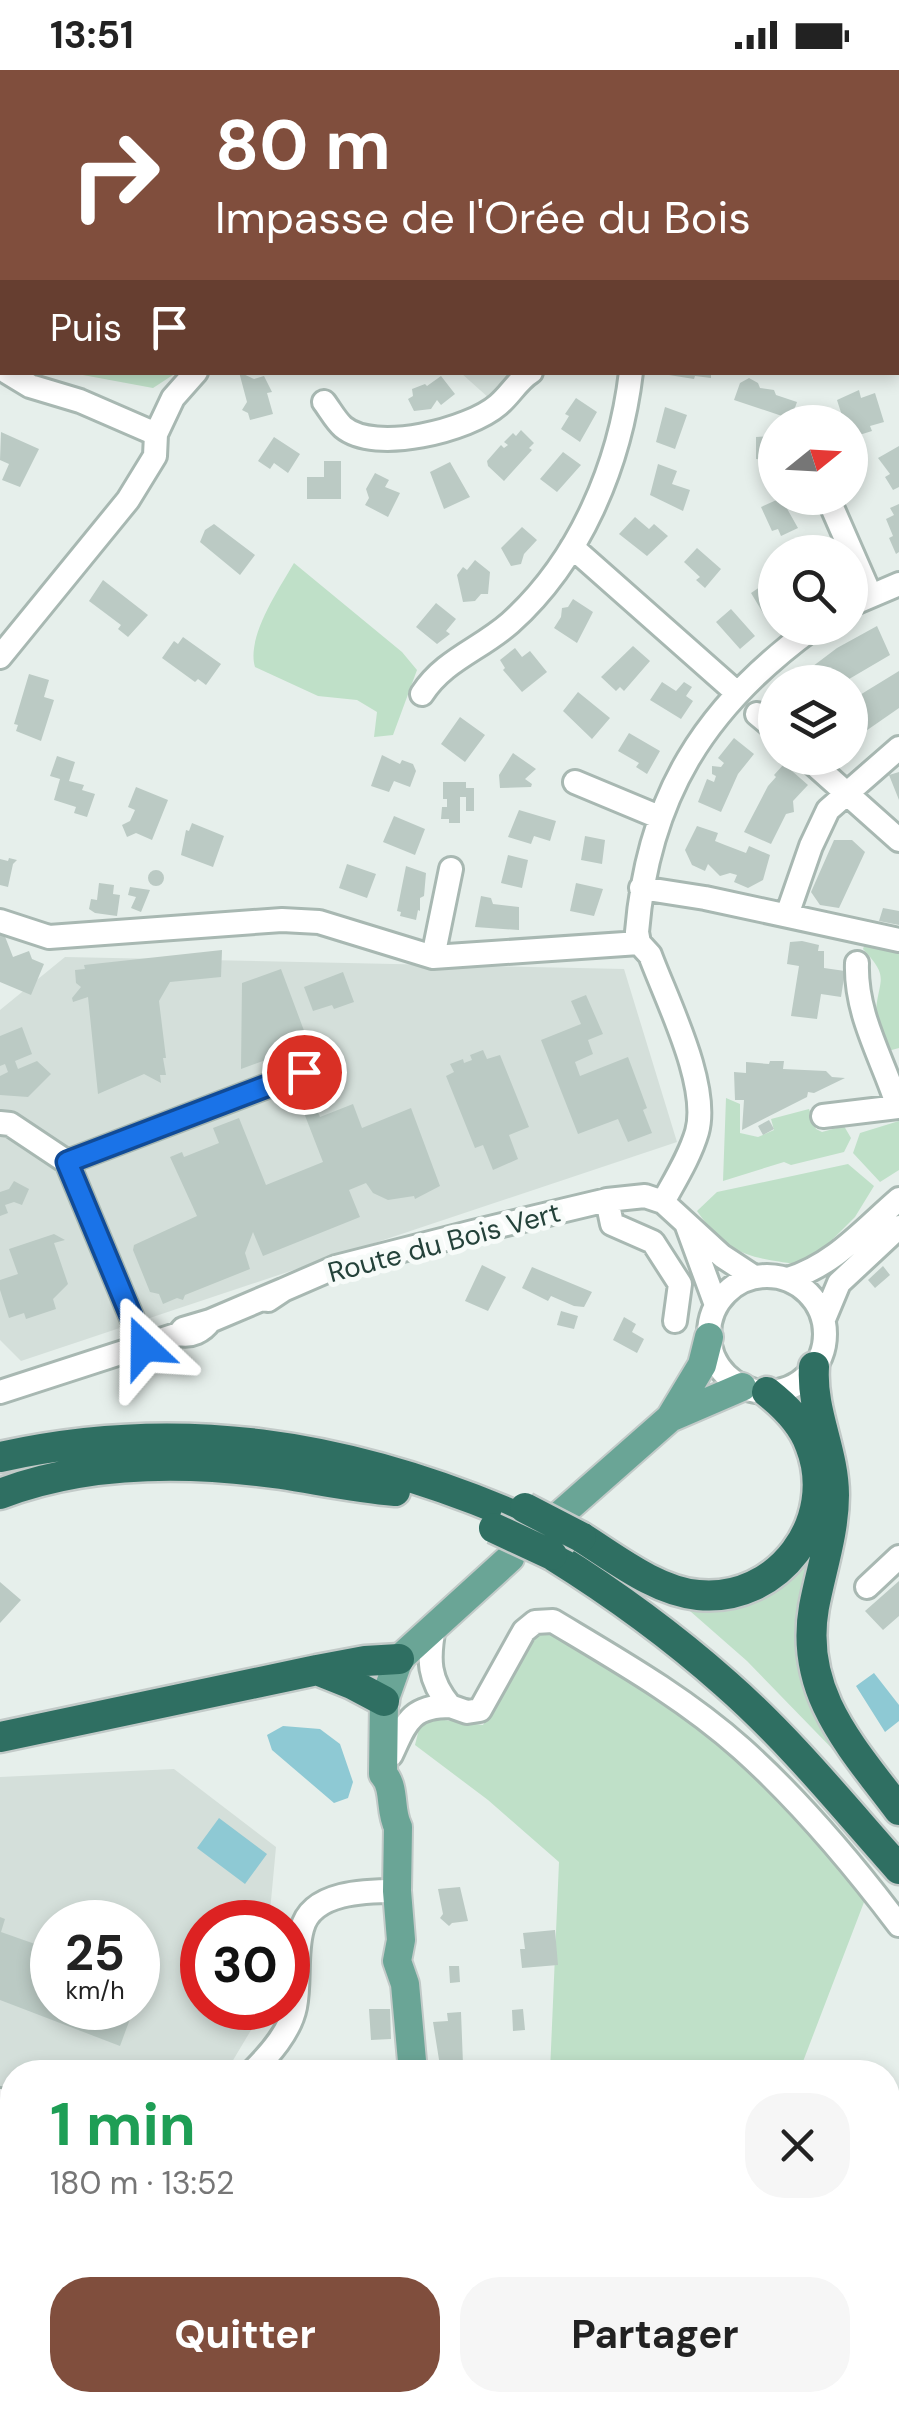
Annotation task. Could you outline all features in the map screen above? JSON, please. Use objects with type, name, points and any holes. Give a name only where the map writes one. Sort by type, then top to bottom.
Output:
[{"type":"highway","points":[[814,1368],[815,1404],[834,1495],[812,1624],[814,1676],[830,1713],[899,1810]]},
{"type":"highway","points":[[567,1545],[689,1594],[736,1593],[771,1577],[802,1543],[812,1521],[818,1485],[809,1441],[792,1414],[755,1390]]},
{"type":"highway","points":[[0,1457],[149,1437],[232,1440],[324,1452],[452,1489],[567,1545],[646,1594],[716,1650],[793,1724],[899,1842]]},
{"type":"highway","points":[[0,1477],[62,1464],[194,1456],[324,1472],[511,1517]]},
{"type":"highway","points":[[0,1494],[106,1469],[160,1465],[219,1467],[350,1488],[395,1491]]},
{"type":"highway","points":[[567,1545],[728,1685],[810,1767],[899,1869]]},
{"type":"highway","points":[[0,1738],[317,1670],[399,1659]]},
{"type":"highway","points":[[317,1670],[384,1702]]},
{"type":"highway","points":[[0,1714],[63,1722]]},
{"type":"main road","points":[[561,1514],[670,1418],[702,1366],[710,1337]]},
{"type":"main road","points":[[670,1418],[755,1390]]},
{"type":"main road","points":[[412,2060],[405,1984],[410,1955],[402,1940],[397,1860],[388,1829],[394,1818],[384,1702],[399,1659],[510,1558]]},
{"type":"street","points":[[11,375],[30,386],[80,401],[156,434]]},
{"type":"street","points":[[0,656],[128,500],[155,456],[156,434],[173,398],[193,375]]},
{"type":"street","points":[[324,402],[345,429],[379,438],[416,437],[454,430],[497,407],[528,375]]},
{"type":"street","points":[[422,694],[435,673],[510,623],[572,547],[604,484],[625,422],[626,375]]},
{"type":"street","points":[[572,547],[737,693]]},
{"type":"street","points":[[868,596],[899,584]]},
{"type":"street","points":[[789,645],[718,712],[691,753],[659,816],[641,888],[637,932],[650,956],[697,1081],[701,1109],[697,1134],[663,1202],[731,1262],[754,1277],[788,1279],[809,1273],[830,1260],[899,1199]]},
{"type":"street","points":[[786,915],[828,810],[899,748]]},
{"type":"street","points":[[826,775],[899,840]]},
{"type":"street","points":[[575,782],[659,816]]},
{"type":"street","points":[[433,957],[451,868]]},
{"type":"street","points":[[641,888],[899,940]]},
{"type":"street","points":[[0,921],[48,937],[282,920],[319,922],[433,957],[640,943]]},
{"type":"street","points":[[823,1116],[898,1107],[893,1068],[865,1026],[858,963]]},
{"type":"street","points":[[67,1162],[304,1072]]},
{"type":"street","points":[[0,1123],[10,1124],[67,1162],[144,1347],[72,1373],[60,1373],[0,1392]]},
{"type":"street","name":"Route du Bois Vert","points":[[144,1347],[180,1334],[187,1336],[205,1328],[210,1321],[336,1267],[607,1200],[645,1196],[663,1202]]},
{"type":"street","points":[[607,1200],[612,1224],[654,1242],[680,1284],[675,1321]]},
{"type":"street","points":[[654,1242],[684,1220]]},
{"type":"street","points":[[684,1220],[716,1305],[710,1337],[719,1367],[755,1390],[792,1386],[814,1368],[824,1346],[824,1319],[839,1283],[899,1226]]},
{"type":"street","points":[[716,1305],[730,1290],[754,1277]]},
{"type":"street","points":[[788,1279],[806,1290],[824,1319]]},
{"type":"street","points":[[867,1586],[899,1557]]},
{"type":"street","points":[[384,1702],[410,1696],[467,1712],[480,1710],[524,1630],[535,1622],[553,1621],[660,1685],[740,1748],[802,1807],[899,1925]]},
{"type":"street","points":[[434,1626],[428,1658],[440,1706]]},
{"type":"street","points":[[388,1759],[409,1717],[440,1706]]},
{"type":"street","points":[[263,2060],[294,2011],[302,1925],[318,1906],[350,1892],[397,1891]]},
{"type":"shaded area","points":[[463,375],[512,375],[490,399]]},
{"type":"shaded area","points":[[65,957],[624,969],[677,1142],[21,1361],[0,1340],[0,1010]]},
{"type":"shaded area","points":[[174,1769],[276,1847],[271,1900],[180,1900],[180,2030],[251,2030],[233,2060],[0,2060],[0,1777]]},
{"type":"green space","points":[[83,375],[173,375],[153,388]]},
{"type":"green space","points":[[294,563],[402,652],[417,670],[393,735],[374,737],[377,712],[357,700],[318,696],[255,667],[253,655],[259,628]]},
{"type":"green space","points":[[866,941],[899,948],[899,1048],[888,1051],[876,1015],[880,973],[863,949]]},
{"type":"green space","points":[[726,1098],[740,1104],[740,1133],[758,1137],[774,1130],[771,1119],[809,1109],[816,1129],[822,1132],[844,1126],[851,1138],[844,1152],[791,1165],[784,1162],[723,1181]]},
{"type":"green space","points":[[899,1121],[899,1170],[880,1182],[853,1153],[860,1133]]},
{"type":"green space","points":[[848,1164],[874,1186],[855,1217],[833,1239],[835,1246],[808,1266],[745,1254],[721,1239],[697,1211],[717,1192]]},
{"type":"green space","points":[[819,1529],[805,1617],[847,1764],[747,1661],[682,1604],[698,1604]]},
{"type":"green space","points":[[547,1631],[645,1689],[737,1755],[792,1807],[866,1897],[804,2060],[551,2060],[559,1862],[488,1800],[415,1745],[422,1717],[483,1725],[533,1634]]},
{"type":"water","points":[[874,1673],[899,1705],[899,1721],[885,1732],[856,1686]]},
{"type":"water","points":[[283,1726],[320,1729],[340,1744],[353,1782],[348,1798],[334,1803],[272,1750],[267,1735]]},
{"type":"water","points":[[219,1818],[267,1854],[245,1884],[197,1848]]},
{"type":"building","points":[[240,375],[254,379],[264,376],[272,392],[267,393],[273,414],[250,420],[242,410],[247,402]]},
{"type":"building","points":[[669,375],[711,375],[694,379]]},
{"type":"building","points":[[441,376],[455,394],[441,405],[437,400],[431,409],[414,411],[408,399],[413,396],[412,389],[427,386]]},
{"type":"building","points":[[749,378],[760,388],[774,390],[776,395],[797,402],[796,405],[758,408],[734,400],[740,383]]},
{"type":"building","points":[[859,390],[861,398],[875,393],[884,422],[870,426],[872,431],[868,432],[868,405],[839,405],[837,400]]},
{"type":"building","points":[[576,398],[597,412],[580,442],[561,429]]},
{"type":"building","points":[[665,407],[687,415],[675,449],[656,442]]},
{"type":"building","points":[[521,430],[534,443],[529,448],[532,450],[504,481],[487,461],[501,445],[508,445],[504,442],[513,433],[516,436]]},
{"type":"building","points":[[1,432],[39,449],[20,487],[2,480],[9,464],[0,460]]},
{"type":"building","points":[[274,437],[300,454],[288,473],[274,463],[270,469],[258,461]]},
{"type":"building","points":[[899,446],[899,487],[893,490],[885,477],[890,474],[878,458]]},
{"type":"building","points":[[563,452],[581,465],[557,492],[540,479]]},
{"type":"building","points":[[324,461],[341,461],[341,499],[307,499],[307,477],[324,477]]},
{"type":"building","points":[[450,462],[470,497],[444,509],[430,472]]},
{"type":"building","points":[[658,464],[677,471],[672,484],[690,490],[683,511],[650,495]]},
{"type":"building","points":[[375,473],[389,480],[385,487],[400,493],[388,517],[365,505],[369,498],[366,489]]},
{"type":"building","points":[[899,504],[896,554],[886,519],[894,515],[890,508]]},
{"type":"building","points":[[765,515],[791,515],[798,528],[783,535],[778,529],[772,531]]},
{"type":"building","points":[[635,517],[649,529],[654,524],[668,536],[647,556],[619,534]]},
{"type":"building","points":[[214,524],[255,555],[240,575],[200,542],[205,530]]},
{"type":"building","points":[[522,527],[537,540],[524,554],[521,564],[511,566],[501,548]]},
{"type":"building","points":[[697,548],[721,569],[705,588],[696,580],[700,577],[684,562]]},
{"type":"building","points":[[475,560],[490,572],[488,594],[463,602],[457,575]]},
{"type":"building","points":[[103,580],[148,615],[128,637],[118,629],[121,625],[89,601]]},
{"type":"building","points":[[573,599],[593,612],[577,643],[554,628],[562,608],[568,607]]},
{"type":"building","points":[[436,603],[456,619],[446,631],[450,634],[437,644],[416,627]]},
{"type":"building","points":[[731,609],[755,636],[740,649],[716,622]]},
{"type":"building","points":[[877,626],[890,655],[868,668],[814,665],[842,645],[868,645],[868,631]]},
{"type":"building","points":[[183,637],[221,664],[206,685],[198,679],[195,682],[162,658],[174,641],[178,644]]},
{"type":"building","points":[[633,646],[650,661],[624,691],[620,687],[616,691],[601,677]]},
{"type":"building","points":[[515,648],[522,657],[530,651],[547,672],[522,692],[503,670],[500,660]]},
{"type":"building","points":[[899,671],[899,708],[868,730],[868,690]]},
{"type":"building","points":[[29,674],[49,680],[44,697],[54,700],[41,741],[16,731],[18,725],[14,724]]},
{"type":"building","points":[[662,682],[676,691],[684,682],[692,687],[686,696],[693,701],[681,719],[650,700]]},
{"type":"building","points":[[578,692],[610,718],[592,739],[563,711]]},
{"type":"building","points":[[460,717],[485,735],[465,762],[441,744]]},
{"type":"building","points":[[629,733],[660,751],[647,774],[636,767],[639,763],[618,751]]},
{"type":"building","points":[[734,738],[754,754],[738,774],[721,812],[698,802],[707,779],[714,782],[712,766],[721,767],[724,763],[718,758]]},
{"type":"building","points":[[513,753],[536,769],[525,779],[531,787],[500,788],[499,775]]},
{"type":"building","points":[[382,755],[400,764],[402,760],[413,764],[416,771],[410,787],[394,781],[389,792],[371,786]]},
{"type":"building","points":[[57,756],[75,762],[69,781],[84,785],[82,790],[95,794],[87,817],[74,813],[76,807],[54,800],[60,779],[50,776]]},
{"type":"building","points":[[899,772],[899,800],[889,775]]},
{"type":"building","points":[[797,775],[808,785],[793,801],[794,812],[786,814],[771,844],[744,832],[776,777]]},
{"type":"building","points":[[443,782],[466,782],[466,788],[474,788],[474,811],[466,811],[466,797],[460,797],[460,823],[441,819],[442,807],[447,807]]},
{"type":"building","points":[[136,787],[168,800],[152,840],[136,833],[127,837],[122,825],[130,821],[135,810],[128,807]]},
{"type":"building","points":[[519,810],[556,821],[550,841],[534,836],[531,844],[508,837]]},
{"type":"building","points":[[394,816],[425,829],[415,855],[383,842]]},
{"type":"building","points":[[192,823],[224,836],[213,867],[181,855],[186,830]]},
{"type":"building","points":[[697,826],[718,833],[715,841],[725,845],[746,853],[749,846],[770,855],[763,880],[748,888],[734,882],[737,875],[720,876],[708,864],[705,871],[692,865],[685,850]]},
{"type":"building","points":[[585,836],[605,840],[602,864],[581,860]]},
{"type":"building","points":[[834,840],[852,840],[865,852],[839,908],[820,905],[811,892]]},
{"type":"building","points":[[508,855],[528,860],[522,888],[501,883]]},
{"type":"building","points":[[0,859],[17,860],[8,887],[0,885]]},
{"type":"building","points":[[347,864],[376,874],[367,898],[339,888]]},
{"type":"building","points":[[406,866],[426,873],[416,920],[400,916],[397,911]]},
{"type":"building","points":[[156,870],[164,878],[156,886],[148,878]]},
{"type":"building","points":[[99,883],[114,885],[113,894],[120,895],[117,916],[89,909],[91,899],[97,900]]},
{"type":"building","points":[[576,883],[603,889],[594,916],[570,911]]},
{"type":"building","points":[[130,887],[150,890],[141,912],[131,908],[136,897],[128,895]]},
{"type":"building","points":[[481,896],[491,898],[493,904],[519,907],[519,930],[475,927]]},
{"type":"building","points":[[883,908],[899,911],[899,925],[879,921]]},
{"type":"building","points":[[0,934],[4,934],[13,957],[29,951],[32,959],[44,964],[31,995],[0,982]]},
{"type":"building","points":[[790,942],[819,945],[818,951],[824,951],[824,968],[845,971],[841,997],[821,994],[817,1019],[791,1016],[799,966],[787,964]]},
{"type":"building","points":[[222,950],[221,977],[170,982],[159,1001],[166,1058],[166,1075],[160,1075],[161,1083],[144,1074],[98,1094],[88,997],[73,1002],[72,998],[81,987],[76,983],[75,970],[85,969],[84,965]]},
{"type":"building","points":[[281,969],[309,1044],[241,1069],[242,983]]},
{"type":"building","points":[[343,972],[354,1002],[313,1011],[304,987]]},
{"type":"building","points":[[586,995],[603,1034],[588,1040],[593,1054],[575,1062],[580,1076],[628,1057],[652,1133],[628,1142],[618,1119],[578,1134],[541,1040],[581,1024],[571,1001]]},
{"type":"building","points":[[22,1027],[32,1054],[15,1061],[18,1069],[37,1061],[51,1074],[28,1097],[0,1095],[0,1076],[8,1072],[5,1064],[0,1066],[0,1036]]},
{"type":"building","points":[[483,1050],[487,1059],[500,1055],[529,1127],[509,1135],[518,1159],[493,1170],[483,1145],[475,1148],[446,1076],[454,1072],[450,1064],[472,1060],[470,1055]]},
{"type":"building","points":[[784,1061],[783,1069],[826,1071],[832,1077],[845,1078],[814,1093],[808,1092],[807,1097],[742,1130],[744,1100],[735,1100],[734,1072],[746,1073],[746,1062]]},
{"type":"building","points":[[353,1104],[362,1128],[411,1108],[440,1186],[415,1199],[414,1196],[388,1200],[373,1193],[366,1183],[349,1190],[360,1217],[263,1256],[253,1232],[245,1253],[250,1269],[185,1295],[183,1300],[177,1298],[163,1304],[159,1294],[150,1292],[134,1245],[197,1216],[170,1157],[182,1152],[184,1157],[219,1143],[213,1128],[239,1118],[266,1185],[323,1162],[304,1113],[316,1108],[320,1117]]},
{"type":"building","points":[[769,1120],[774,1129],[763,1135],[758,1126]]},
{"type":"building","points":[[14,1181],[29,1189],[22,1205],[5,1205],[8,1213],[0,1216],[0,1192],[9,1189]]},
{"type":"building","points":[[54,1234],[65,1240],[54,1243],[68,1284],[53,1299],[56,1309],[26,1319],[24,1313],[9,1318],[0,1280],[18,1274],[9,1249]]},
{"type":"building","points":[[482,1265],[506,1277],[488,1311],[465,1301]]},
{"type":"building","points":[[883,1266],[890,1275],[875,1288],[868,1280]]},
{"type":"building","points":[[532,1267],[592,1292],[584,1307],[551,1296],[548,1301],[522,1288]]},
{"type":"building","points":[[561,1311],[578,1316],[574,1329],[557,1325]]},
{"type":"building","points":[[624,1317],[636,1324],[632,1332],[644,1339],[637,1353],[613,1340]]},
{"type":"building","points":[[899,1581],[899,1616],[883,1630],[865,1611]]},
{"type":"building","points":[[0,1582],[21,1600],[0,1623]]},
{"type":"building","points":[[460,1887],[468,1921],[449,1926],[440,1918],[443,1914],[438,1889]]},
{"type":"building","points":[[0,1917],[5,1919],[1,1932],[30,1942],[30,2012],[0,2000]]},
{"type":"building","points":[[555,1930],[558,1965],[522,1968],[523,1933]]},
{"type":"building","points":[[449,1966],[459,1966],[460,1982],[450,1983]]},
{"type":"building","points":[[369,2009],[390,2009],[391,2039],[371,2040]]},
{"type":"building","points":[[523,2009],[525,2030],[513,2031],[512,2010]]},
{"type":"building","points":[[461,2012],[463,2060],[439,2060],[433,2022],[448,2021],[447,2013]]},
{"type":"building","points":[[78,2030],[126,2030],[120,2046]]},
{"type":"route","points":[[144,1347],[67,1162],[304,1072]]}]
